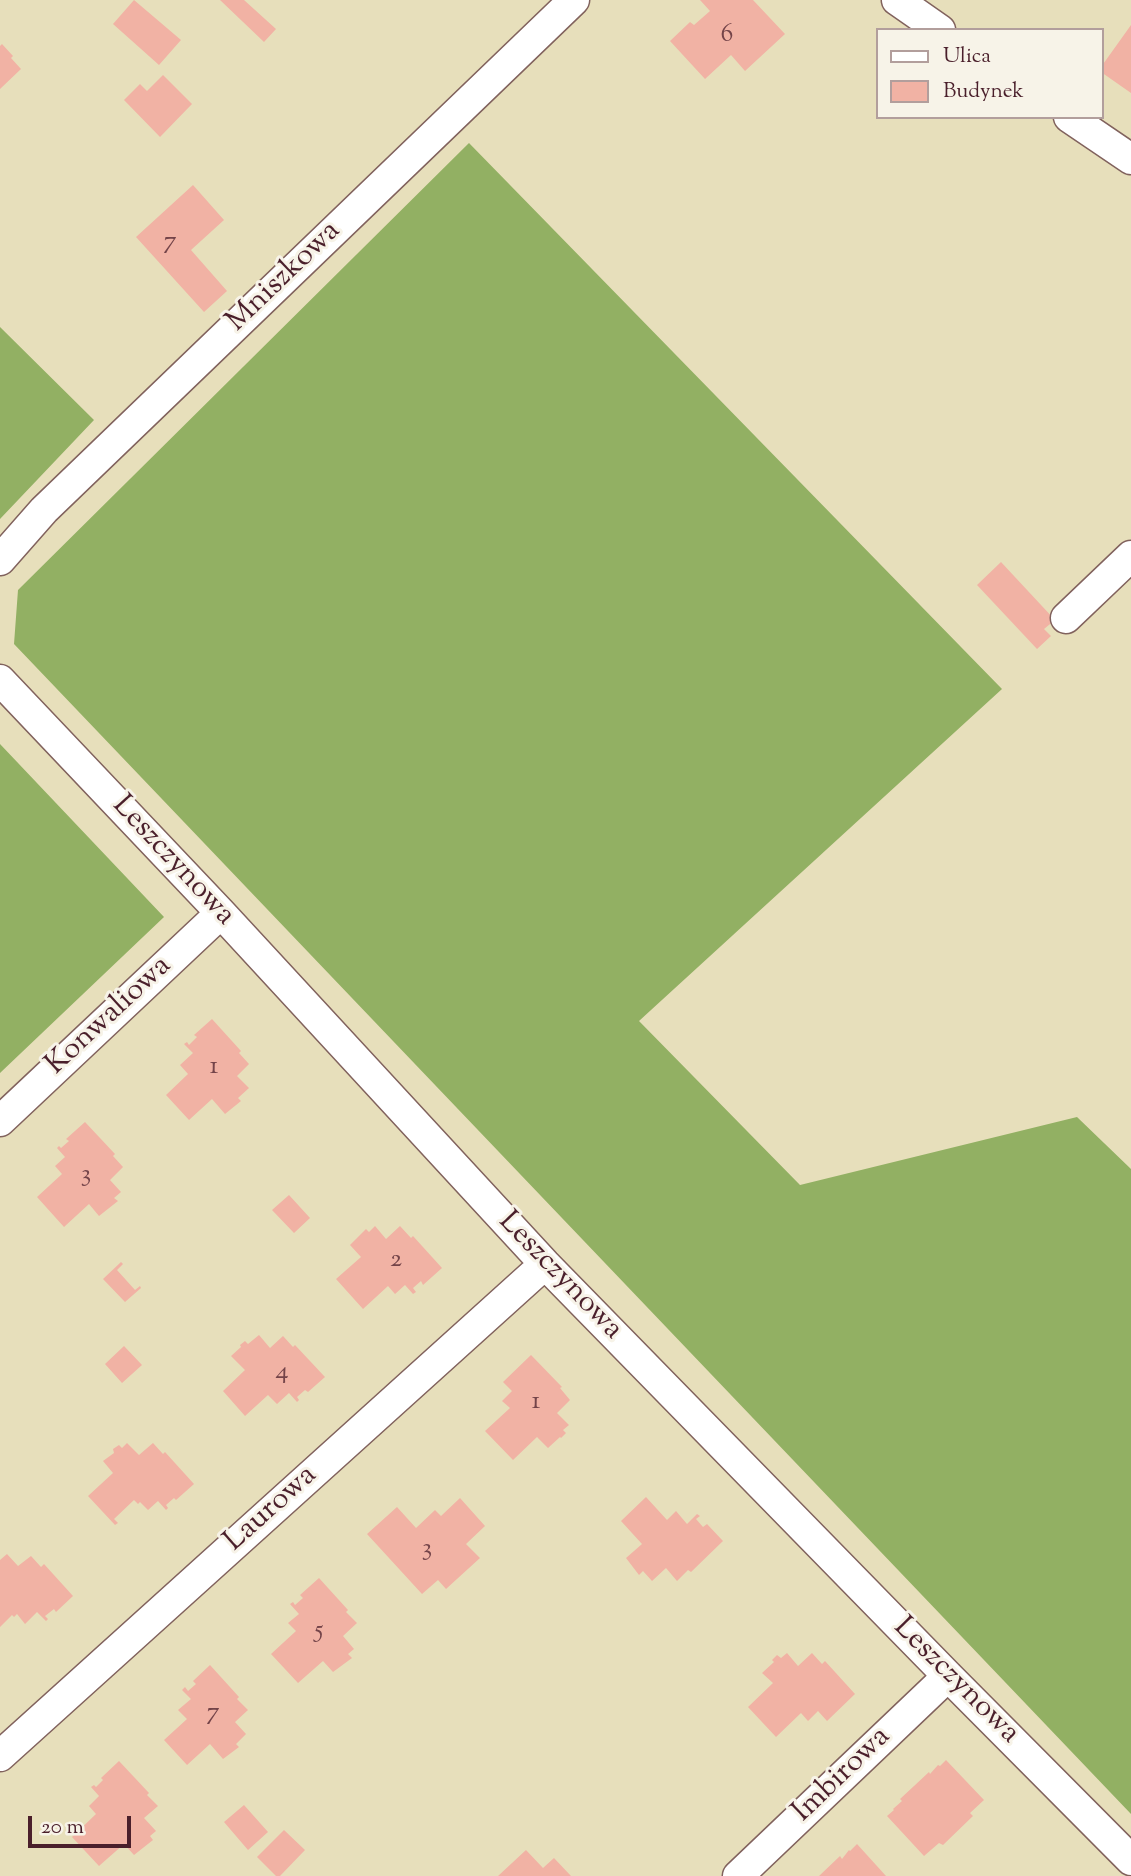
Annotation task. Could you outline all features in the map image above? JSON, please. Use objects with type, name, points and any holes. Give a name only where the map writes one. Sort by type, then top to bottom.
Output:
[{"type":"street","name":"Mniszkowa","points":[[0,560],[44,510],[574,0]]},
{"type":"street","points":[[897,0],[937,28]]},
{"type":"street","points":[[1072,119],[1131,159]]},
{"type":"street","points":[[1066,618],[1131,556]]},
{"type":"street","name":"Leszczynowa","points":[[0,680],[221,913],[545,1264],[1131,1860]]},
{"type":"street","name":"Konwaliowa","points":[[0,1121],[221,913]]},
{"type":"street","name":"Laurowa","points":[[0,1756],[545,1264]]},
{"type":"street","name":"Imbirowa","points":[[738,1876],[948,1676]]},
{"type":"green space","points":[[469,143],[1002,689],[639,1021],[800,1185],[1077,1117],[1131,1169],[1131,1814],[14,644],[18,590]]},
{"type":"green space","points":[[0,327],[94,420],[0,519]]},
{"type":"green space","points":[[0,744],[164,917],[0,1073]]},
{"type":"building","points":[[134,0],[181,40],[159,65],[113,24]]},
{"type":"building","points":[[220,0],[244,0],[276,29],[264,42]]},
{"type":"building","points":[[700,0],[753,0],[785,34],[745,71],[731,55],[705,79],[670,41],[690,22],[694,25],[710,11]]},
{"type":"building","points":[[1131,25],[1131,93],[1103,73],[1103,64]]},
{"type":"building","points":[[2,44],[21,69],[0,89],[0,46]]},
{"type":"building","points":[[163,75],[192,104],[160,137],[124,100],[140,84],[147,91]]},
{"type":"building","points":[[193,185],[224,220],[191,250],[227,291],[204,312],[136,237]]},
{"type":"building","points":[[1001,562],[1055,620],[1044,629],[1051,636],[1037,649],[977,585]]},
{"type":"building","points":[[212,1019],[249,1064],[237,1076],[249,1088],[238,1098],[241,1101],[225,1114],[212,1099],[189,1120],[166,1095],[188,1074],[180,1065],[193,1053],[184,1044],[187,1042],[189,1045],[197,1037],[194,1035]]},
{"type":"building","points":[[85,1122],[115,1154],[113,1156],[123,1167],[110,1180],[121,1192],[114,1198],[118,1201],[99,1216],[89,1204],[64,1227],[37,1197],[62,1174],[55,1166],[65,1157],[57,1148],[69,1141],[66,1139]]},
{"type":"building","points":[[289,1195],[310,1218],[294,1233],[272,1210]]},
{"type":"building","points":[[375,1226],[386,1239],[400,1226],[411,1238],[413,1236],[442,1268],[423,1285],[421,1281],[413,1288],[416,1292],[413,1294],[405,1285],[395,1294],[388,1286],[363,1309],[336,1279],[361,1257],[350,1245],[366,1229],[369,1232]]},
{"type":"building","points":[[121,1262],[123,1264],[117,1270],[135,1290],[140,1286],[141,1288],[125,1302],[103,1279]]},
{"type":"building","points":[[259,1335],[270,1348],[283,1336],[325,1377],[308,1392],[305,1390],[297,1397],[297,1402],[289,1393],[277,1404],[268,1395],[245,1416],[223,1391],[245,1370],[231,1356],[245,1341],[248,1344]]},
{"type":"building","points":[[124,1346],[142,1365],[122,1383],[105,1364]]},
{"type":"building","points":[[531,1355],[562,1387],[560,1388],[570,1400],[557,1413],[569,1425],[563,1430],[566,1433],[548,1448],[537,1437],[513,1460],[485,1431],[510,1408],[502,1401],[512,1391],[503,1382]]},
{"type":"building","points":[[127,1443],[139,1455],[153,1443],[163,1454],[165,1452],[194,1484],[166,1505],[166,1510],[158,1501],[148,1510],[134,1500],[114,1519],[118,1523],[115,1525],[88,1496],[113,1473],[103,1461],[114,1453],[113,1449],[119,1445],[122,1448]]},
{"type":"building","points":[[646,1497],[667,1520],[676,1511],[687,1524],[697,1514],[700,1516],[696,1519],[703,1527],[707,1524],[723,1541],[691,1572],[688,1570],[677,1581],[666,1568],[652,1581],[643,1571],[639,1575],[626,1558],[642,1544],[621,1521]]},
{"type":"building","points":[[460,1498],[485,1526],[466,1544],[480,1558],[446,1589],[438,1580],[422,1594],[367,1534],[397,1507],[416,1528],[435,1510],[441,1516]]},
{"type":"building","points":[[7,1554],[18,1566],[31,1556],[41,1567],[44,1564],[73,1596],[56,1612],[54,1609],[45,1616],[48,1619],[46,1621],[37,1612],[25,1624],[17,1614],[14,1617],[12,1615],[0,1627],[0,1560]]},
{"type":"building","points":[[319,1578],[357,1623],[343,1636],[354,1649],[348,1654],[352,1658],[333,1672],[323,1661],[298,1683],[271,1654],[296,1631],[288,1623],[299,1614],[290,1604],[293,1602],[295,1605],[303,1598],[300,1595]]},
{"type":"building","points":[[787,1653],[798,1666],[812,1653],[822,1664],[825,1661],[855,1694],[827,1721],[818,1711],[808,1721],[801,1713],[776,1737],[748,1707],[773,1683],[762,1673],[774,1662],[772,1660],[777,1655],[781,1658]]},
{"type":"building","points":[[210,1665],[248,1710],[235,1722],[246,1734],[236,1744],[239,1747],[223,1759],[210,1744],[187,1765],[164,1740],[187,1719],[178,1710],[191,1699],[182,1690],[185,1687],[188,1691],[196,1684],[193,1681]]},
{"type":"building","points":[[946,1760],[984,1800],[970,1813],[973,1816],[943,1845],[939,1843],[924,1856],[887,1816],[902,1801],[900,1799]]},
{"type":"building","points":[[119,1761],[158,1806],[144,1818],[156,1831],[150,1836],[153,1840],[134,1855],[124,1844],[99,1866],[72,1837],[96,1814],[89,1806],[99,1796],[91,1787],[96,1787],[103,1780],[101,1778]]},
{"type":"building","points":[[244,1805],[268,1832],[248,1850],[224,1822]]},
{"type":"building","points":[[284,1830],[305,1850],[280,1876],[276,1876],[257,1857]]},
{"type":"building","points":[[857,1844],[886,1876],[819,1876],[840,1856],[842,1859]]},
{"type":"building","points":[[526,1850],[543,1868],[554,1858],[571,1876],[498,1876]]}]
